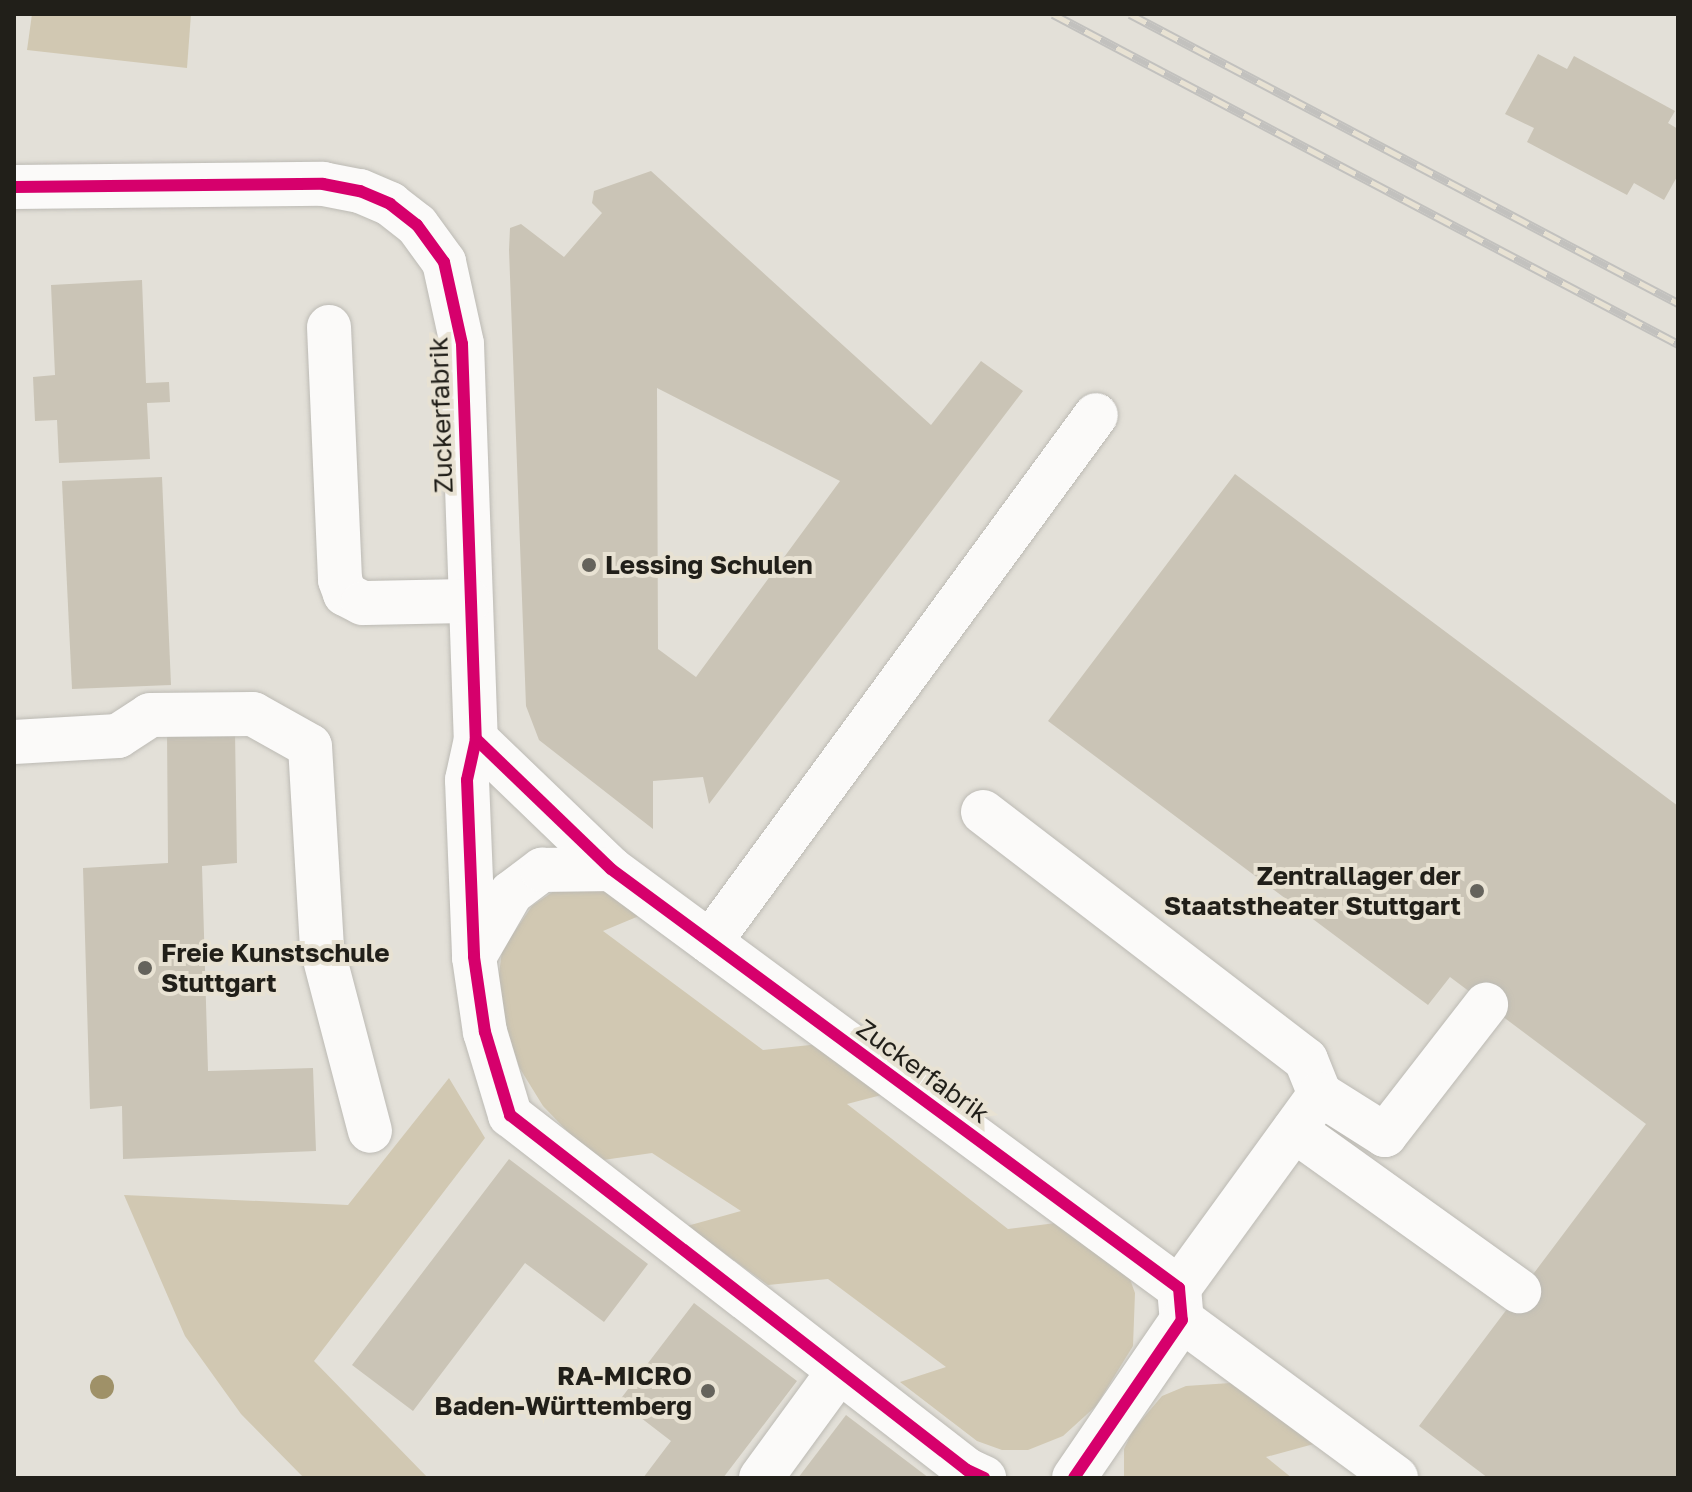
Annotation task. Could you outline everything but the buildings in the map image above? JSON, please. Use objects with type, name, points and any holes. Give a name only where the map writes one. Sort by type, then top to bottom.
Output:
[{"type":"street","name":"Zuckerfabrik","points":[[14,187],[323,184],[380,200],[417,225],[444,262],[456,298],[476,739],[467,780],[474,957],[485,1032],[510,1115],[967,1470],[984,1478]]},
{"type":"street","points":[[329,327],[340,580],[345,594],[363,603],[469,601]]},
{"type":"street","points":[[710,942],[1096,415]]},
{"type":"street","points":[[14,742],[118,736],[150,715],[253,714],[310,746],[322,948],[370,1131]]},
{"type":"street","name":"Zuckerfabrik","points":[[476,739],[611,869],[1181,1304],[1396,1478]]},
{"type":"street","points":[[983,812],[1306,1060],[1320,1094],[1385,1135],[1486,1005]]},
{"type":"street","points":[[474,957],[511,893],[542,870],[611,869]]},
{"type":"street","points":[[1074,1478],[1181,1304],[1320,1094]]},
{"type":"street","points":[[1294,1130],[1519,1291]]},
{"type":"street","points":[[761,1478],[839,1371]]},
{"type":"shaded area","points":[[32,14],[191,14],[187,68],[27,50]]},
{"type":"shaded area","points":[[597,884],[651,911],[603,931],[763,1050],[829,1043],[893,1092],[847,1104],[1008,1229],[1072,1221],[1126,1268],[1135,1293],[1133,1346],[1096,1406],[1063,1436],[1028,1450],[1002,1450],[977,1441],[900,1382],[946,1367],[828,1279],[768,1285],[687,1226],[741,1211],[652,1153],[596,1161],[543,1106],[519,1067],[503,1016],[498,983],[502,950],[532,906],[560,887]]},
{"type":"shaded area","points":[[449,1078],[485,1138],[314,1361],[428,1478],[304,1478],[241,1414],[185,1336],[124,1195],[348,1205]]},
{"type":"shaded area","points":[[1230,1383],[1245,1387],[1321,1442],[1266,1457],[1292,1478],[1124,1478],[1124,1449],[1133,1430],[1162,1396],[1186,1386]]},
{"type":"railway","points":[[1053,14],[1678,344]]},
{"type":"railway","points":[[1130,14],[1678,303]]},
{"type":"cycle path","points":[[14,187],[323,184],[360,191],[390,204],[417,225],[444,262],[462,344],[476,739],[467,780],[474,957],[485,1032],[510,1115],[967,1470],[984,1478]]},
{"type":"cycle path","points":[[476,739],[611,869],[1179,1288],[1182,1320],[1074,1478]]},
{"type":"place","name":"Lessing Schulen","points":[[589,565]]},
{"type":"place","name":"Zentrallager der Staatstheater Stuttgart","points":[[1477,891]]},
{"type":"place","name":"Freie Kunstschule Stuttgart","points":[[145,968]]},
{"type":"place","name":"RA-MICRO Baden-Württemberg","points":[[708,1391]]}]
